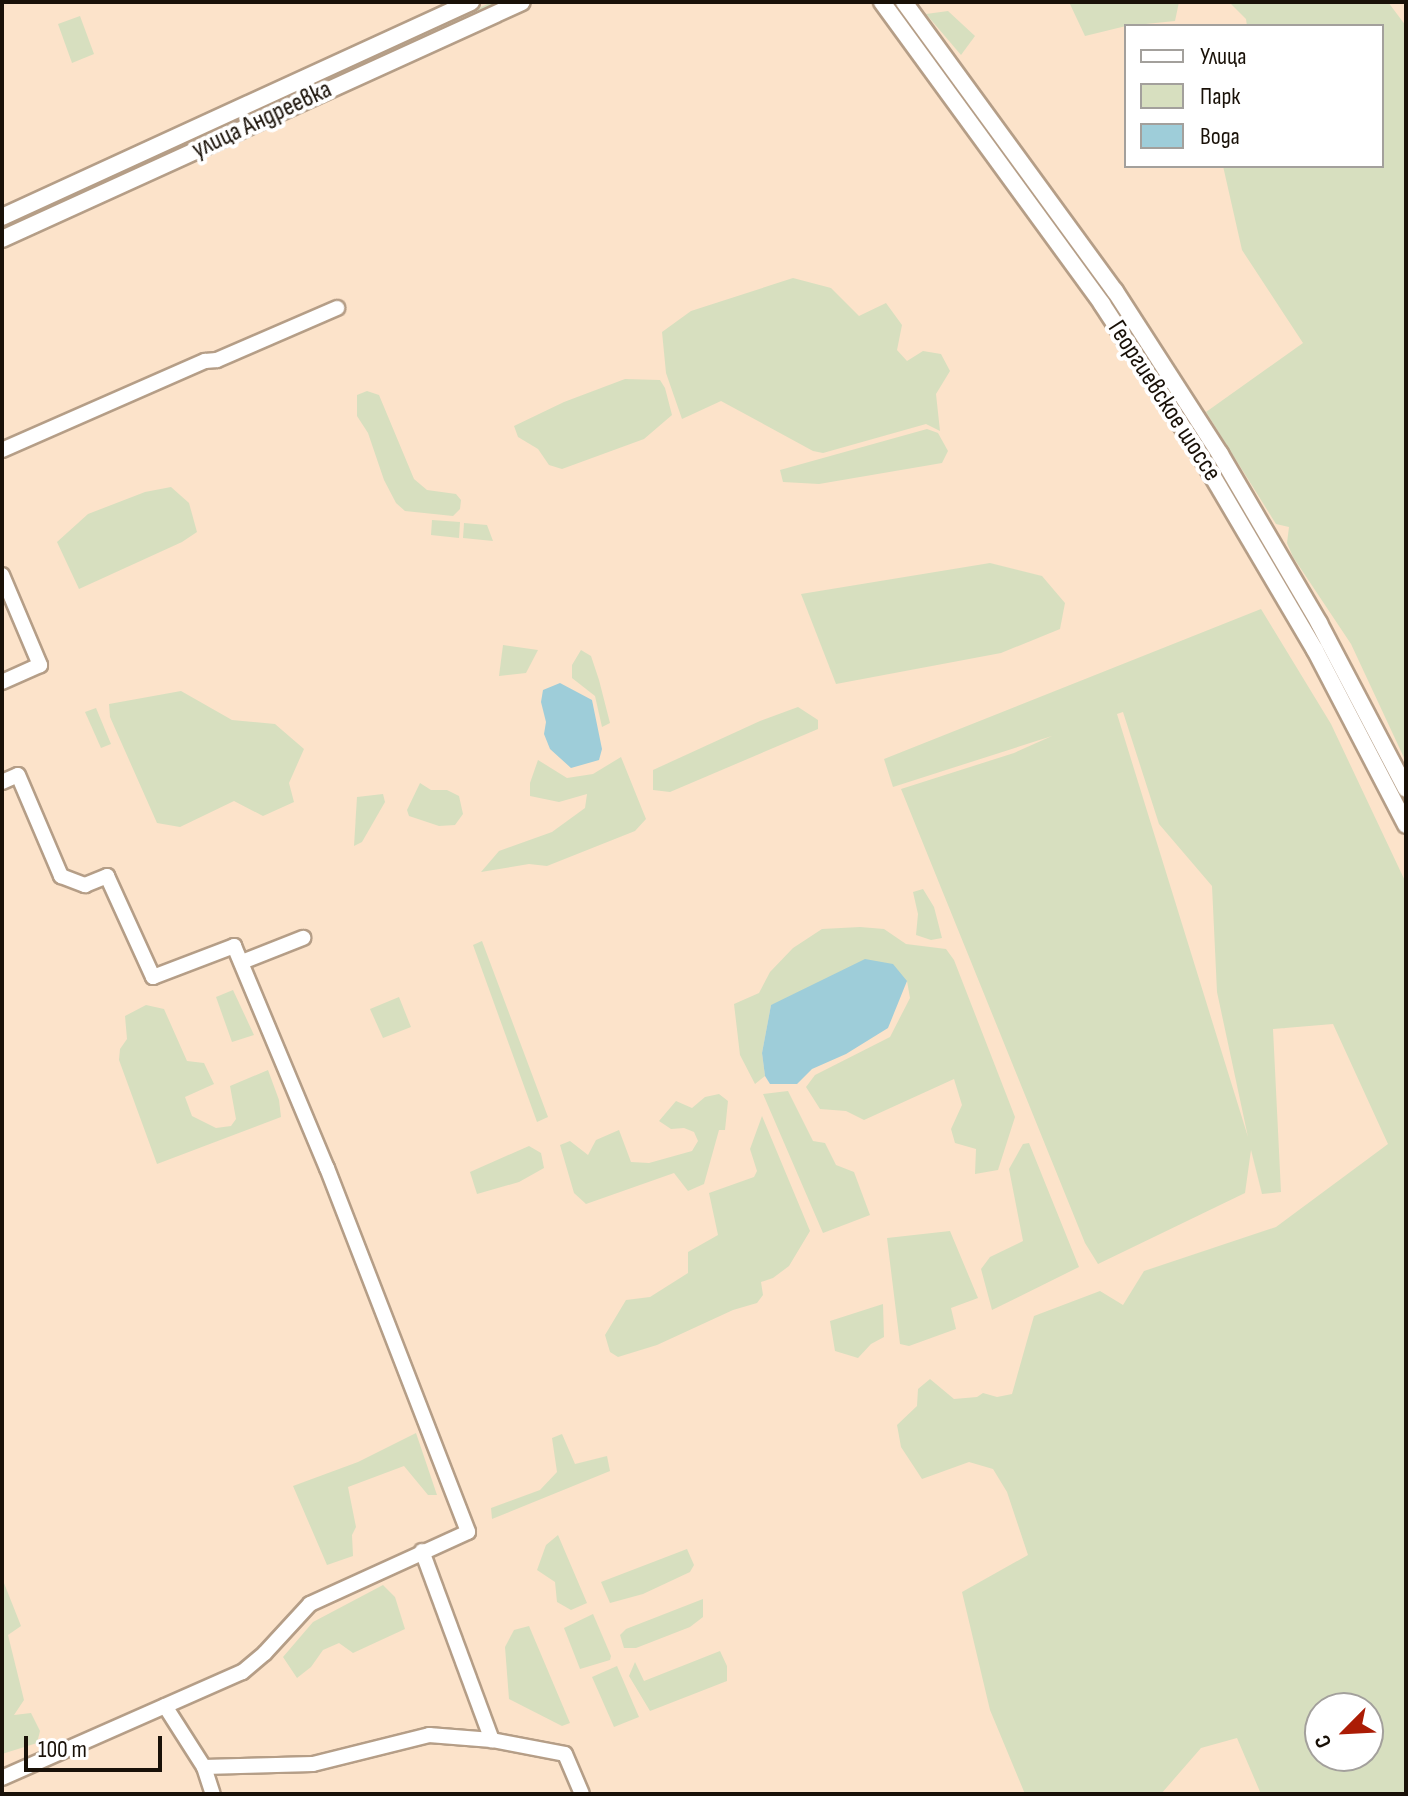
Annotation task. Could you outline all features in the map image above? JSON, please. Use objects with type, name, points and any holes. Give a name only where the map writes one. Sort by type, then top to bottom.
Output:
[{"type":"main road","name":"улица Андреевка","points":[[2,217],[471,2]]},
{"type":"main road","name":"улица Андреевка","points":[[2,239],[522,2]]},
{"type":"main road","name":"Георгиевское шоссе","points":[[882,2],[1102,304],[1229,502],[1341,698],[1406,825]]},
{"type":"main road","name":"Георгиевское шоссе","points":[[904,2],[1115,291],[1220,454],[1319,623],[1406,789]]},
{"type":"main road","points":[[351,58],[357,63],[360,76]]},
{"type":"main road","points":[[277,91],[280,105],[286,109]]},
{"type":"street","points":[[959,106],[962,93],[973,94]]},
{"type":"street","points":[[2,450],[205,361],[217,360],[337,308]]},
{"type":"street","points":[[2,575],[40,665],[4,676]]},
{"type":"street","points":[[2,782],[18,775],[61,876],[85,885],[107,876],[153,977],[234,946],[468,1532],[310,1604],[265,1653],[242,1672],[2,1778]]},
{"type":"street","points":[[242,962],[303,938]]},
{"type":"street","points":[[422,1551],[492,1740]]},
{"type":"street","points":[[165,1706],[204,1767],[213,1794]]},
{"type":"street","points":[[204,1767],[313,1764],[429,1735],[492,1740],[565,1754],[582,1794]]},
{"type":"green space","points":[[492,2],[507,2],[363,67],[361,62]]},
{"type":"green space","points":[[1069,2],[1179,2],[1175,21],[1124,24],[1085,36]]},
{"type":"green space","points":[[1229,2],[1388,2],[1406,26],[1406,762],[1351,644],[1293,557],[1287,543],[1289,527],[1276,524],[1206,412],[1303,343],[1242,250],[1223,168],[1384,168],[1384,24],[1247,24],[1246,19]]},
{"type":"green space","points":[[948,11],[975,36],[961,55],[926,14]]},
{"type":"green space","points":[[80,16],[94,54],[72,63],[58,24]]},
{"type":"green space","points":[[966,100],[1109,298],[1190,418],[1315,630],[1400,793],[1406,814],[1312,633],[962,102]]},
{"type":"green space","points":[[272,102],[275,107],[2,232],[2,225]]},
{"type":"green space","points":[[793,278],[831,288],[859,316],[886,303],[902,325],[897,350],[907,361],[923,351],[941,354],[950,371],[936,394],[940,431],[926,424],[823,453],[813,451],[721,401],[682,419],[666,373],[662,332],[691,311]]},
{"type":"green space","points":[[625,379],[660,380],[665,388],[672,415],[644,439],[562,469],[549,465],[538,449],[518,437],[514,426],[564,402]]},
{"type":"green space","points":[[367,391],[379,395],[414,479],[427,490],[456,494],[461,500],[460,509],[453,516],[405,511],[396,503],[384,480],[368,433],[357,416],[357,395]]},
{"type":"green space","points":[[927,429],[938,433],[948,451],[942,463],[819,484],[783,482],[780,470]]},
{"type":"green space","points":[[171,487],[189,503],[197,532],[182,542],[79,589],[57,542],[88,514],[145,492]]},
{"type":"green space","points":[[432,520],[460,522],[459,538],[431,535]]},
{"type":"green space","points":[[464,523],[487,525],[493,541],[463,538]]},
{"type":"green space","points":[[990,563],[1042,576],[1065,603],[1060,629],[1001,653],[836,684],[801,594]]},
{"type":"green space","points":[[1261,609],[1331,724],[1406,883],[1406,1794],[1261,1794],[1237,1738],[1201,1748],[1161,1794],[1025,1794],[990,1710],[962,1592],[1028,1555],[1007,1492],[993,1469],[969,1462],[922,1479],[901,1447],[897,1425],[917,1406],[918,1389],[930,1379],[954,1399],[977,1397],[983,1393],[997,1397],[1012,1394],[1034,1316],[1100,1291],[1123,1305],[1144,1271],[1276,1227],[1388,1144],[1333,1024],[1273,1029],[1281,1192],[1262,1194],[1251,1150],[1245,1193],[1098,1264],[1085,1243],[901,789],[1014,753],[1052,736],[893,787],[884,759]],"holes":[[[1123,712],[1159,824],[1212,886],[1217,992],[1248,1137],[1117,714]]]},
{"type":"green space","points":[[503,645],[538,650],[526,673],[499,676]]},
{"type":"green space","points":[[581,650],[591,656],[599,680],[610,723],[602,727],[595,696],[572,678],[572,665]]},
{"type":"green space","points":[[181,691],[232,720],[275,724],[304,749],[289,783],[294,802],[263,816],[234,801],[180,827],[157,823],[110,717],[109,704]]},
{"type":"green space","points":[[798,707],[818,720],[818,729],[670,792],[653,790],[653,770]]},
{"type":"green space","points":[[96,708],[111,744],[101,748],[85,712]]},
{"type":"green space","points":[[621,757],[646,819],[635,831],[547,866],[529,864],[481,872],[499,851],[552,832],[585,808],[587,794],[559,802],[530,796],[530,783],[538,760],[567,778],[593,774]]},
{"type":"green space","points":[[420,783],[431,790],[447,790],[459,796],[463,814],[455,825],[439,826],[409,816],[407,810]]},
{"type":"green space","points":[[383,794],[385,802],[362,842],[354,846],[357,797]]},
{"type":"green space","points":[[923,889],[934,907],[942,938],[931,940],[916,935],[918,914],[913,892]]},
{"type":"green space","points":[[822,929],[884,929],[906,944],[946,949],[954,960],[1015,1117],[998,1170],[975,1174],[976,1149],[955,1143],[951,1129],[962,1105],[954,1079],[864,1120],[846,1111],[820,1109],[806,1087],[815,1075],[890,1037],[910,998],[907,981],[771,1005],[762,1053],[765,1076],[755,1084],[740,1055],[734,1004],[759,993],[770,972],[793,948]]},
{"type":"green space","points":[[482,941],[548,1117],[537,1122],[473,945]]},
{"type":"green space","points":[[233,990],[254,1035],[232,1042],[216,997]]},
{"type":"green space","points":[[399,997],[411,1027],[383,1038],[370,1009]]},
{"type":"green space","points":[[146,1005],[164,1009],[187,1061],[204,1063],[214,1084],[185,1097],[192,1116],[216,1128],[231,1126],[236,1119],[230,1086],[268,1070],[279,1100],[281,1117],[157,1164],[119,1060],[120,1049],[127,1039],[125,1016]]},
{"type":"green space","points":[[788,1091],[813,1141],[825,1143],[836,1165],[854,1172],[870,1215],[823,1233],[763,1094]]},
{"type":"green space","points":[[719,1094],[728,1101],[725,1130],[719,1130],[704,1184],[688,1191],[674,1173],[586,1204],[574,1193],[560,1145],[570,1141],[588,1155],[596,1140],[619,1130],[631,1162],[649,1163],[692,1151],[698,1141],[694,1132],[684,1128],[671,1129],[659,1121],[676,1101],[692,1108],[705,1097]]},
{"type":"green space","points":[[762,1116],[810,1231],[789,1266],[773,1278],[761,1282],[763,1295],[757,1303],[733,1310],[657,1345],[618,1357],[610,1352],[605,1335],[626,1300],[650,1297],[688,1273],[688,1252],[718,1235],[709,1193],[754,1177],[757,1171],[750,1149]]},
{"type":"green space","points":[[1029,1143],[1079,1267],[992,1310],[981,1269],[990,1257],[1023,1241],[1009,1169],[1023,1144]]},
{"type":"green space","points":[[529,1146],[541,1153],[544,1168],[519,1182],[477,1194],[470,1172]]},
{"type":"green space","points":[[950,1231],[978,1298],[951,1308],[956,1329],[909,1346],[900,1344],[887,1238]]},
{"type":"green space","points":[[883,1304],[884,1337],[871,1344],[858,1358],[835,1351],[830,1321]]},
{"type":"green space","points":[[416,1433],[437,1495],[428,1495],[404,1466],[348,1487],[356,1527],[352,1535],[353,1556],[327,1565],[293,1486],[358,1462]]},
{"type":"green space","points":[[562,1434],[575,1464],[607,1456],[610,1471],[492,1519],[491,1508],[540,1490],[557,1472],[552,1438]]},
{"type":"green space","points":[[558,1535],[587,1603],[571,1610],[557,1602],[555,1582],[537,1570],[546,1545]]},
{"type":"green space","points":[[687,1549],[694,1565],[690,1572],[643,1594],[610,1603],[601,1582]]},
{"type":"green space","points":[[2,1578],[21,1626],[8,1635],[24,1700],[14,1715],[31,1713],[40,1731],[37,1743],[2,1754]]},
{"type":"green space","points":[[383,1585],[395,1597],[405,1629],[353,1653],[339,1643],[323,1650],[311,1667],[297,1678],[283,1657],[313,1622]]},
{"type":"green space","points":[[703,1599],[703,1617],[690,1627],[636,1648],[624,1648],[620,1635],[626,1629]]},
{"type":"green space","points":[[593,1614],[611,1656],[610,1660],[580,1669],[564,1628]]},
{"type":"green space","points":[[529,1626],[570,1723],[562,1726],[509,1699],[505,1647],[514,1630]]},
{"type":"green space","points":[[720,1651],[727,1666],[727,1681],[650,1711],[629,1676],[635,1662],[644,1681]]},
{"type":"green space","points":[[617,1666],[639,1717],[614,1727],[592,1677]]},
{"type":"water","points":[[560,683],[592,700],[602,749],[599,760],[571,768],[550,749],[544,734],[546,722],[541,702],[543,690]]},
{"type":"water","points":[[865,959],[893,964],[907,981],[888,1028],[846,1054],[812,1069],[797,1084],[770,1084],[765,1076],[762,1053],[771,1005]]}]
